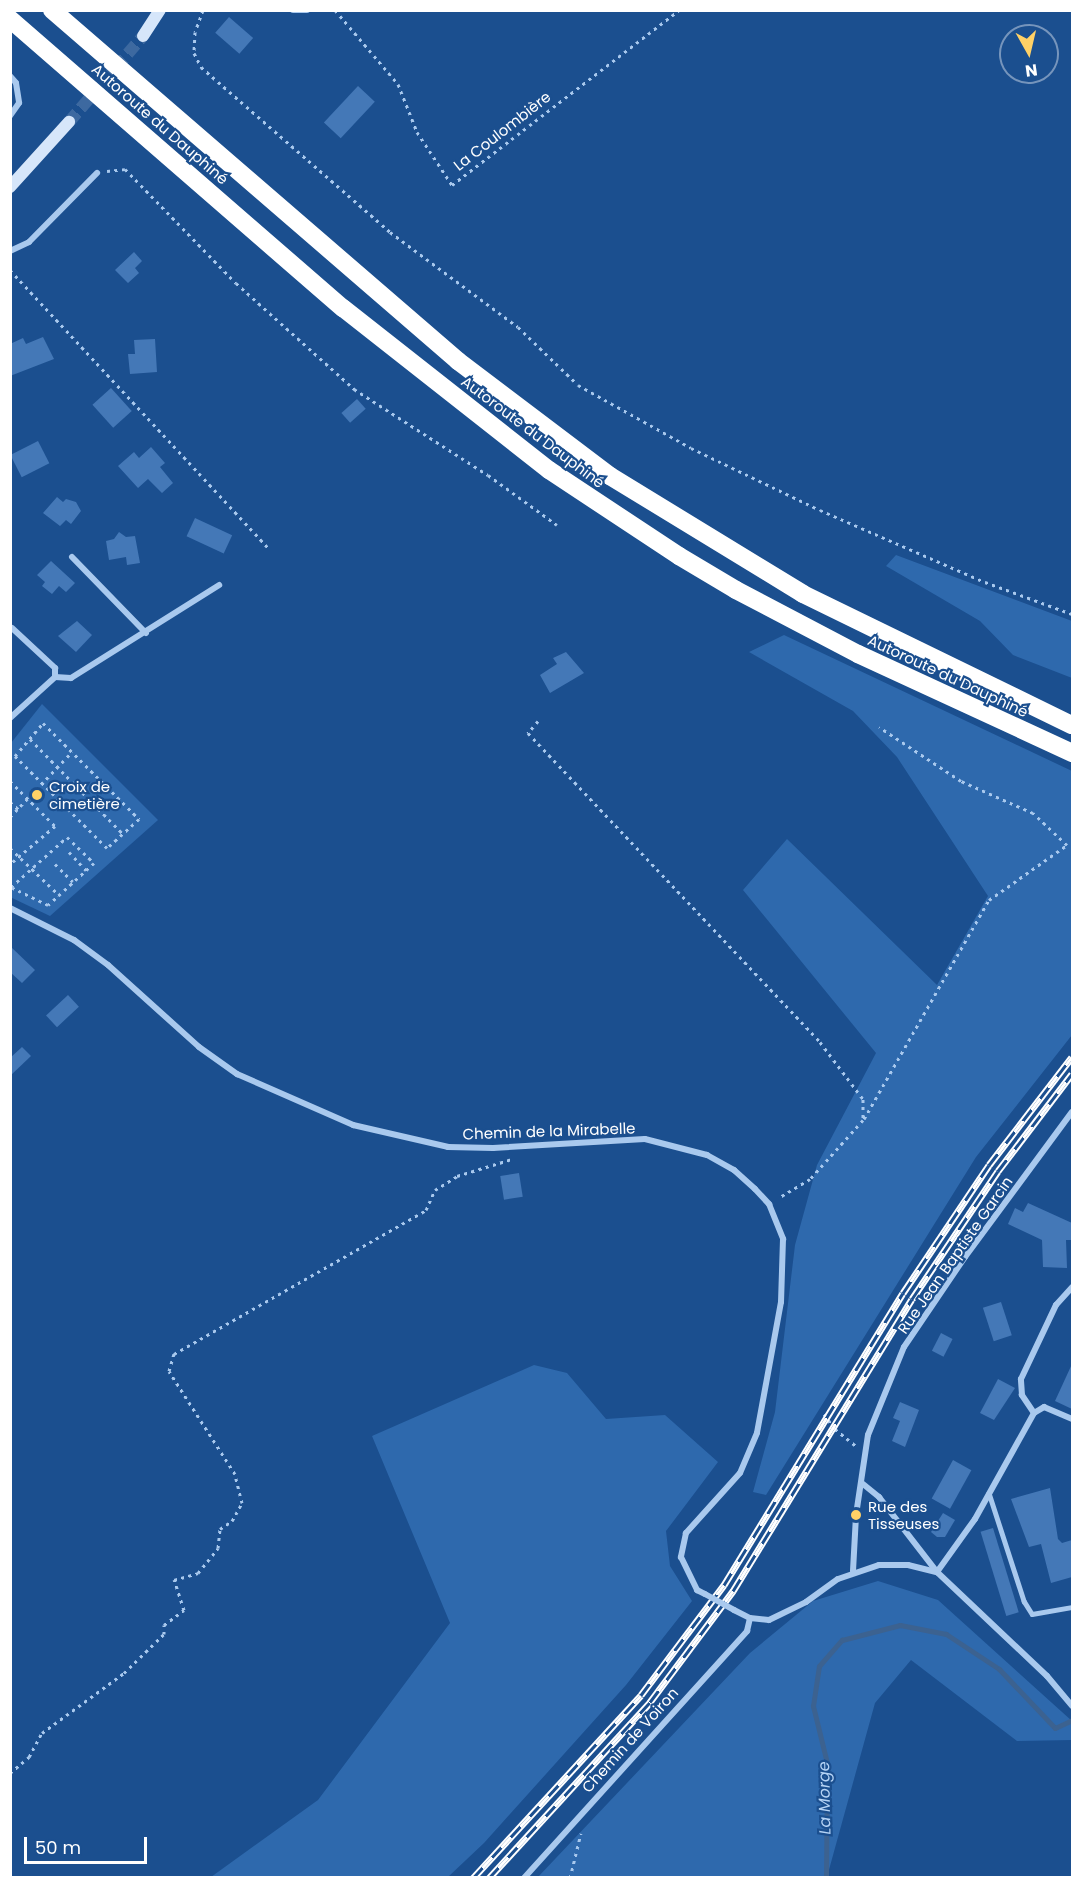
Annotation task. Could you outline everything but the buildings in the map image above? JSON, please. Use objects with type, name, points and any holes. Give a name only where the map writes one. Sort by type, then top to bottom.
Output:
[{"type":"highway","name":"Autoroute du Dauphiné","points":[[52,10],[458,361],[610,476],[803,594],[1072,725]]},
{"type":"highway","name":"Autoroute du Dauphiné","points":[[10,19],[343,308],[568,483],[678,556],[772,609],[858,654],[1072,753]]},
{"type":"street","points":[[143,36],[160,10]]},
{"type":"street","points":[[293,10],[307,10]]},
{"type":"street","points":[[10,76],[16,83],[20,103],[10,116]]},
{"type":"street","points":[[10,187],[69,122]]},
{"type":"street","points":[[10,251],[29,242],[97,173]]},
{"type":"street","points":[[72,557],[146,633]]},
{"type":"street","points":[[10,718],[55,677],[71,678],[146,633],[219,585]]},
{"type":"street","points":[[12,628],[55,668],[55,677]]},
{"type":"street","name":"Chemin de la Mirabelle","points":[[10,908],[74,940],[108,965],[199,1047],[237,1074],[295,1103],[405,1140],[448,1147],[645,1139],[680,1146],[734,1170],[769,1204],[783,1239],[784,1268],[757,1433],[740,1473],[686,1533],[681,1557],[697,1590],[750,1618]]},
{"type":"street","name":"Rue Jean Baptiste Garcin","points":[[854,1571],[856,1515],[863,1484],[868,1435],[904,1347],[965,1257],[1072,1112]]},
{"type":"street","points":[[1034,1413],[1022,1395],[1021,1379],[1056,1305],[1072,1287]]},
{"type":"street","points":[[937,1572],[989,1493],[1034,1413],[1044,1407],[1072,1419]]},
{"type":"street","points":[[863,1484],[879,1497],[937,1572],[1047,1676],[1070,1704]]},
{"type":"street","points":[[750,1618],[769,1620],[854,1571],[879,1565],[908,1565],[937,1572]]},
{"type":"street","name":"Chemin de Voiron","points":[[524,1878],[747,1631],[750,1618]]},
{"type":"lane","points":[[989,1493],[1024,1601],[1032,1614],[1072,1606]]},
{"type":"path","points":[[203,10],[195,32],[194,53],[201,67],[390,232],[518,327],[578,385],[691,448],[820,510],[985,582],[1072,614]]},
{"type":"path","name":"La Coulombière","points":[[335,10],[398,84],[417,132],[452,185],[679,10]]},
{"type":"path","points":[[97,173],[125,169],[236,283],[354,389],[489,475],[557,525]]},
{"type":"path","points":[[10,270],[267,547]]},
{"type":"path","points":[[538,721],[528,733],[820,1042],[863,1099],[863,1120]]},
{"type":"path","points":[[10,752],[107,848],[139,819],[44,723],[15,756]]},
{"type":"path","points":[[769,1204],[810,1179],[863,1120],[989,900],[1067,845],[1034,813],[961,781],[879,727]]},
{"type":"path","points":[[30,739],[123,834]]},
{"type":"path","points":[[10,817],[72,752]]},
{"type":"path","points":[[10,781],[55,826],[10,864]]},
{"type":"path","points":[[10,802],[18,809]]},
{"type":"path","points":[[67,837],[94,863],[48,905],[11,888],[32,869],[67,837]]},
{"type":"path","points":[[10,848],[59,895]]},
{"type":"path","points":[[69,852],[86,870]]},
{"type":"path","points":[[55,864],[73,882]]},
{"type":"path","points":[[10,1773],[29,1757],[42,1733],[124,1673],[164,1634],[164,1625],[184,1610],[174,1580],[198,1573],[218,1548],[220,1529],[232,1521],[242,1503],[234,1474],[169,1371],[174,1354],[426,1210],[435,1190],[457,1176],[495,1167],[541,1145]]},
{"type":"path","points":[[824,1414],[835,1429],[866,1455]]},
{"type":"path","points":[[570,1878],[588,1805]]},
{"type":"shaded area","points":[[896,555],[1072,621],[1072,678],[1013,655],[980,621],[886,566]]},
{"type":"shaded area","points":[[784,635],[1072,771],[1072,1035],[976,1157],[766,1495],[753,1492],[775,1412],[795,1245],[817,1165],[876,1053],[743,890],[787,839],[937,985],[988,896],[897,757],[853,711],[749,652]]},
{"type":"shaded area","points":[[42,704],[158,820],[50,916],[10,897],[11,743]]},
{"type":"shaded area","points":[[534,1365],[567,1373],[606,1419],[665,1415],[718,1462],[666,1531],[670,1566],[692,1601],[626,1685],[484,1843],[448,1877],[211,1877],[318,1800],[450,1623],[372,1436]]},
{"type":"shaded area","points":[[878,1581],[938,1600],[1072,1721],[1072,1740],[1017,1741],[911,1660],[875,1703],[827,1877],[538,1877],[750,1653],[813,1601]]},
{"type":"waterway","name":"La Morge","points":[[826,1878],[827,1763],[813,1706],[819,1666],[842,1640],[900,1625],[946,1634],[999,1669],[1055,1728],[1072,1720]]},
{"type":"tunnel","points":[[69,122],[143,36]]},
{"type":"railway","points":[[473,1878],[641,1695],[724,1585],[903,1293],[989,1165],[1072,1057]]},
{"type":"railway","points":[[489,1878],[650,1702],[733,1591],[912,1299],[998,1171],[1072,1074]]},
{"type":"place","name":"Croix de cimetière","points":[[37,795]]},
{"type":"place","name":"Rue des Tisseuses","points":[[856,1515]]}]
